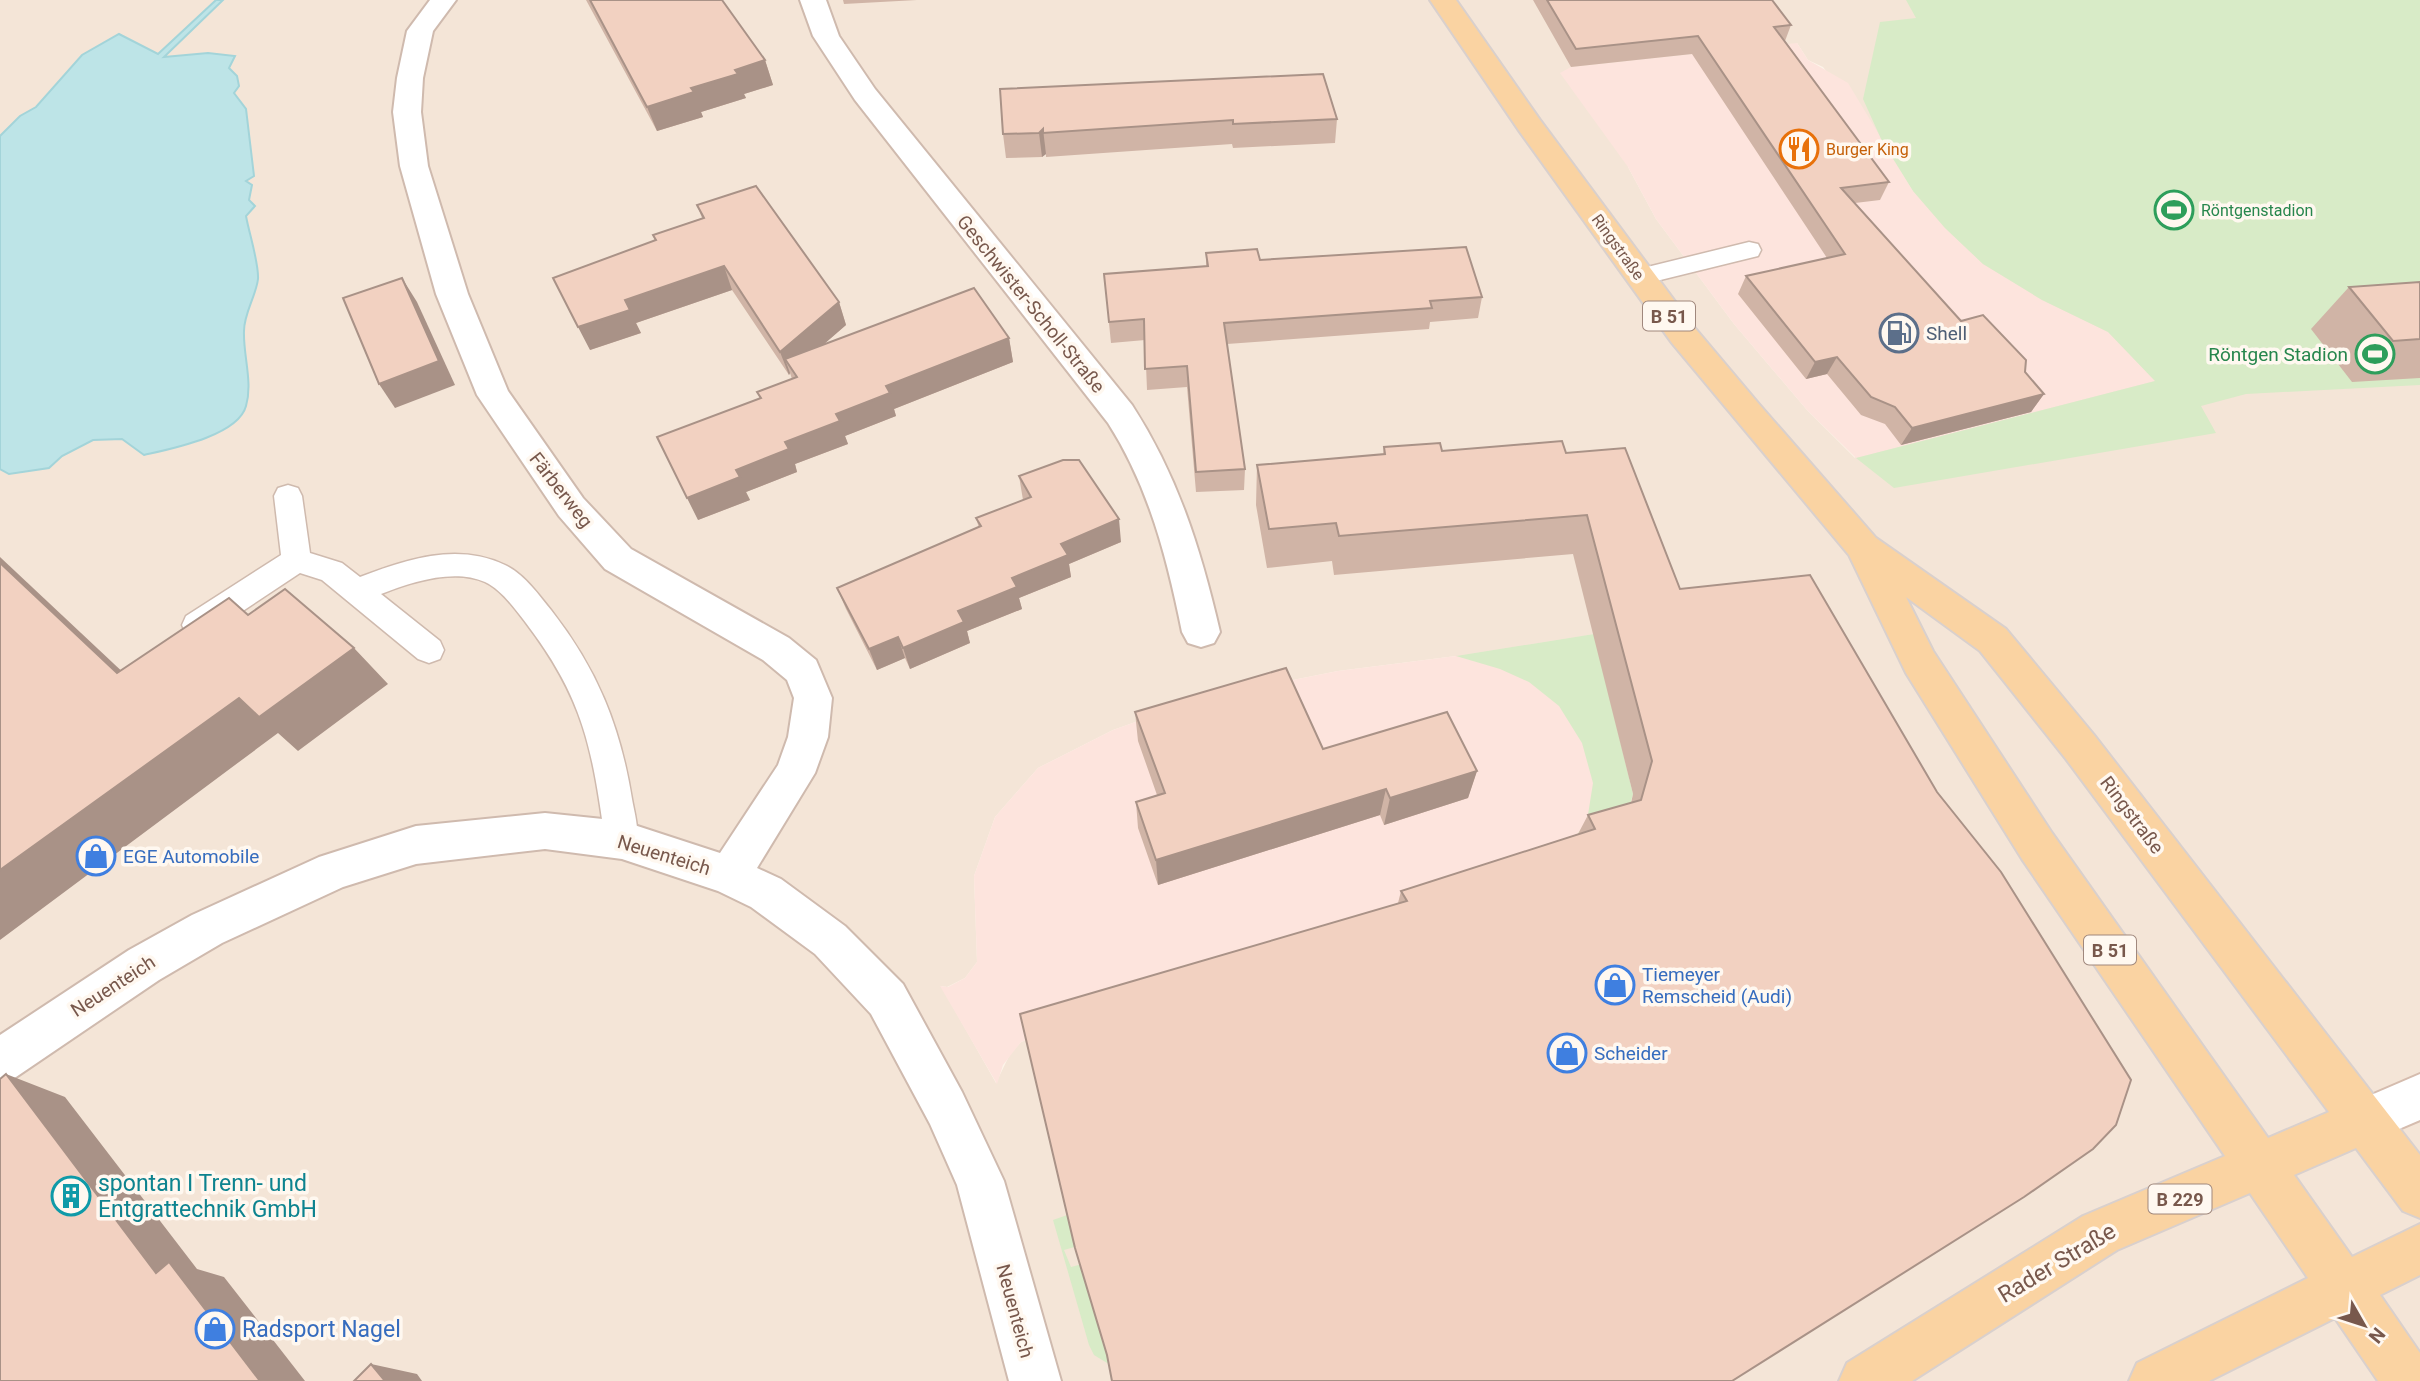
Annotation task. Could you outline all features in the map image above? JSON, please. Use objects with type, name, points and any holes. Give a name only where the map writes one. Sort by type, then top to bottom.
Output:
[{"type":"main road","name":"Ringstraße","points":[[1443,0],[1530,126],[1718,379],[1863,547],[1993,640],[2088,758],[2364,1121]]},
{"type":"main road","name":"Ringstraße","points":[[1863,547],[1919,662],[2038,846],[2343,1286]]},
{"type":"main road","name":"B 229","points":[[2259,1166],[2364,1121]]},
{"type":"main road","name":"B 51","points":[[2364,1121],[2420,1194]]},
{"type":"main road","name":"Rader Straße","points":[[1865,1381],[2100,1233],[2259,1166]]},
{"type":"main road","points":[[2155,1381],[2420,1249]]},
{"type":"main road","points":[[2343,1286],[2409,1381]]},
{"type":"street","name":"Färberweg","points":[[443,0],[420,31],[410,78],[407,111],[412,153],[452,294],[493,395],[571,507],[618,559],[776,649],[803,671],[813,698],[808,737],[795,772],[729,875]]},
{"type":"street","name":"Geschwister-Scholl-Straße","points":[[813,0],[826,36],[865,94],[1113,405],[1143,447],[1158,479],[1182,547],[1201,632]]},
{"type":"street","name":"Neuenteich","points":[[0,1061],[144,965],[196,935],[260,903],[334,871],[416,845],[545,831],[622,840],[729,875],[766,893],[830,940],[887,999],[946,1108],[980,1181],[1035,1381]]},
{"type":"street","name":"B 229","points":[[2364,1121],[2420,1097]]},
{"type":"lane","points":[[1640,277],[1749,250]]},
{"type":"lane","points":[[288,496],[296,560]]},
{"type":"lane","points":[[296,560],[332,571],[429,650]]},
{"type":"lane","points":[[178,638],[296,560]]},
{"type":"lane","points":[[357,591],[404,571],[438,567],[488,570],[506,580],[554,638],[585,687],[609,755],[622,840]]},
{"type":"shaded area","points":[[0,0],[2420,0],[2420,1381],[1718,1381],[2086,1103],[1456,656],[1338,671],[1203,698],[1113,730],[1038,768],[995,817],[974,876],[977,962],[965,978],[947,987],[941,986],[996,1083],[1010,1054],[1021,1042],[1029,1039],[1115,1381],[0,1381]],"holes":[[[1797,43],[1808,60],[1823,67],[1882,141],[1913,191],[1855,458],[1807,410],[1734,324],[1656,219],[1628,167]]]},
{"type":"shaded area","points":[[1797,43],[1808,60],[1848,83],[1913,191],[1945,228],[1983,264],[2042,300],[2108,332],[2155,381],[1856,458],[1807,410],[1734,324],[1656,219],[1628,167],[1560,73],[1571,67]]},
{"type":"shaded area","points":[[1594,634],[1623,832],[1021,1042],[1003,1065],[997,1084],[940,986],[948,987],[965,978],[977,962],[974,876],[995,817],[1038,768],[1113,730],[1203,698],[1338,671]]},
{"type":"green space","name":"Röntgenstadion","points":[[1906,0],[2420,0],[2420,385],[2246,394],[2201,406],[2216,433],[1894,488],[1856,458],[2155,381],[2108,332],[2042,300],[1983,264],[1945,228],[1913,191],[1882,141],[1863,99],[1880,22],[1916,18]]},
{"type":"green space","points":[[1594,634],[1633,794],[1623,832],[1573,840],[1587,821],[1593,783],[1582,743],[1559,706],[1529,682],[1500,669],[1456,656]]},
{"type":"green space","points":[[1070,1214],[1078,1246],[1064,1250],[1071,1267],[1082,1264],[1112,1366],[1094,1355],[1089,1345],[1053,1220]]},
{"type":"water","points":[[216,0],[223,0],[164,57],[208,53],[235,56],[229,68],[237,76],[239,86],[234,93],[246,109],[254,176],[246,181],[252,185],[249,200],[255,206],[246,216],[258,272],[257,285],[245,324],[248,378],[246,406],[230,425],[186,445],[144,455],[122,439],[93,440],[62,456],[49,468],[9,474],[0,469],[0,136],[20,116],[36,107],[82,55],[119,34],[158,54]]},
{"type":"building","points":[[590,0],[722,0],[765,60],[735,70],[738,74],[691,88],[694,92],[647,107]]},
{"type":"building","points":[[1547,0],[1772,0],[1791,25],[1774,27],[1889,182],[1841,188],[1961,321],[1983,315],[2026,360],[2025,372],[2044,394],[1912,428],[1895,407],[1871,397],[1837,357],[1815,362],[1746,276],[1845,254],[1698,36],[1576,49]]},
{"type":"building","points":[[1323,74],[1337,119],[1233,124],[1233,120],[1043,133],[1043,129],[1039,133],[1003,134],[1000,89]]},
{"type":"building","points":[[756,186],[839,302],[780,352],[724,266],[625,300],[630,310],[578,327],[553,278],[656,240],[653,235],[704,218],[697,205]]},
{"type":"building","points":[[1466,247],[1482,297],[1430,301],[1432,308],[1224,323],[1245,469],[1196,472],[1187,366],[1145,369],[1144,319],[1109,322],[1104,274],[1208,266],[1206,253],[1257,249],[1260,260]]},
{"type":"building","points":[[402,278],[439,361],[379,384],[343,298]]},
{"type":"building","points":[[2420,282],[2420,339],[2393,341],[2349,287]]},
{"type":"building","points":[[974,288],[1009,338],[886,386],[890,393],[836,414],[840,421],[785,442],[789,449],[736,470],[740,477],[687,498],[657,437],[761,398],[757,392],[797,377],[785,359]]},
{"type":"building","name":"Tiemeyer Remscheid (Audi)","points":[[1562,441],[1566,453],[1625,448],[1680,589],[1810,575],[1937,792],[2001,872],[2131,1080],[2116,1125],[2093,1149],[2024,1197],[1732,1381],[1112,1381],[1107,1355],[1075,1248],[1020,1014],[1407,901],[1401,891],[1595,829],[1588,815],[1641,800],[1652,761],[1587,515],[1339,536],[1336,523],[1269,529],[1257,465],[1385,454],[1384,447],[1440,443],[1442,451]]},
{"type":"building","points":[[1063,460],[1079,460],[1119,519],[1061,544],[1068,555],[1012,578],[1017,587],[958,611],[964,622],[903,648],[898,637],[869,649],[837,588],[981,526],[976,518],[1031,497],[1019,476]]},
{"type":"building","points":[[0,563],[117,673],[229,598],[248,615],[285,589],[354,648],[259,717],[239,698],[0,870]]},
{"type":"building","points":[[1286,668],[1323,749],[1447,712],[1477,771],[1390,798],[1386,789],[1156,860],[1136,802],[1165,793],[1135,712]]},
{"type":"building","points":[[6,1074],[156,1273],[169,1262],[260,1381],[0,1381],[0,1079]]},
{"type":"building","points":[[371,1364],[385,1381],[354,1381]]},
{"type":"place","name":"Burger King","points":[[1799,149]]},
{"type":"place","name":"Röntgenstadion","points":[[2174,210]]},
{"type":"place","name":"Shell","points":[[1899,333]]},
{"type":"place","name":"Röntgen Stadion","points":[[2375,354]]},
{"type":"place","name":"EGE Automobile","points":[[96,856]]},
{"type":"place","name":"Tiemeyer Remscheid (Audi)","points":[[1615,985]]},
{"type":"place","name":"Scheider","points":[[1567,1053]]},
{"type":"place","name":"spontan I Trenn- und Entgrattechnik GmbH","points":[[71,1196]]},
{"type":"place","name":"Radsport Nagel","points":[[215,1329]]}]
